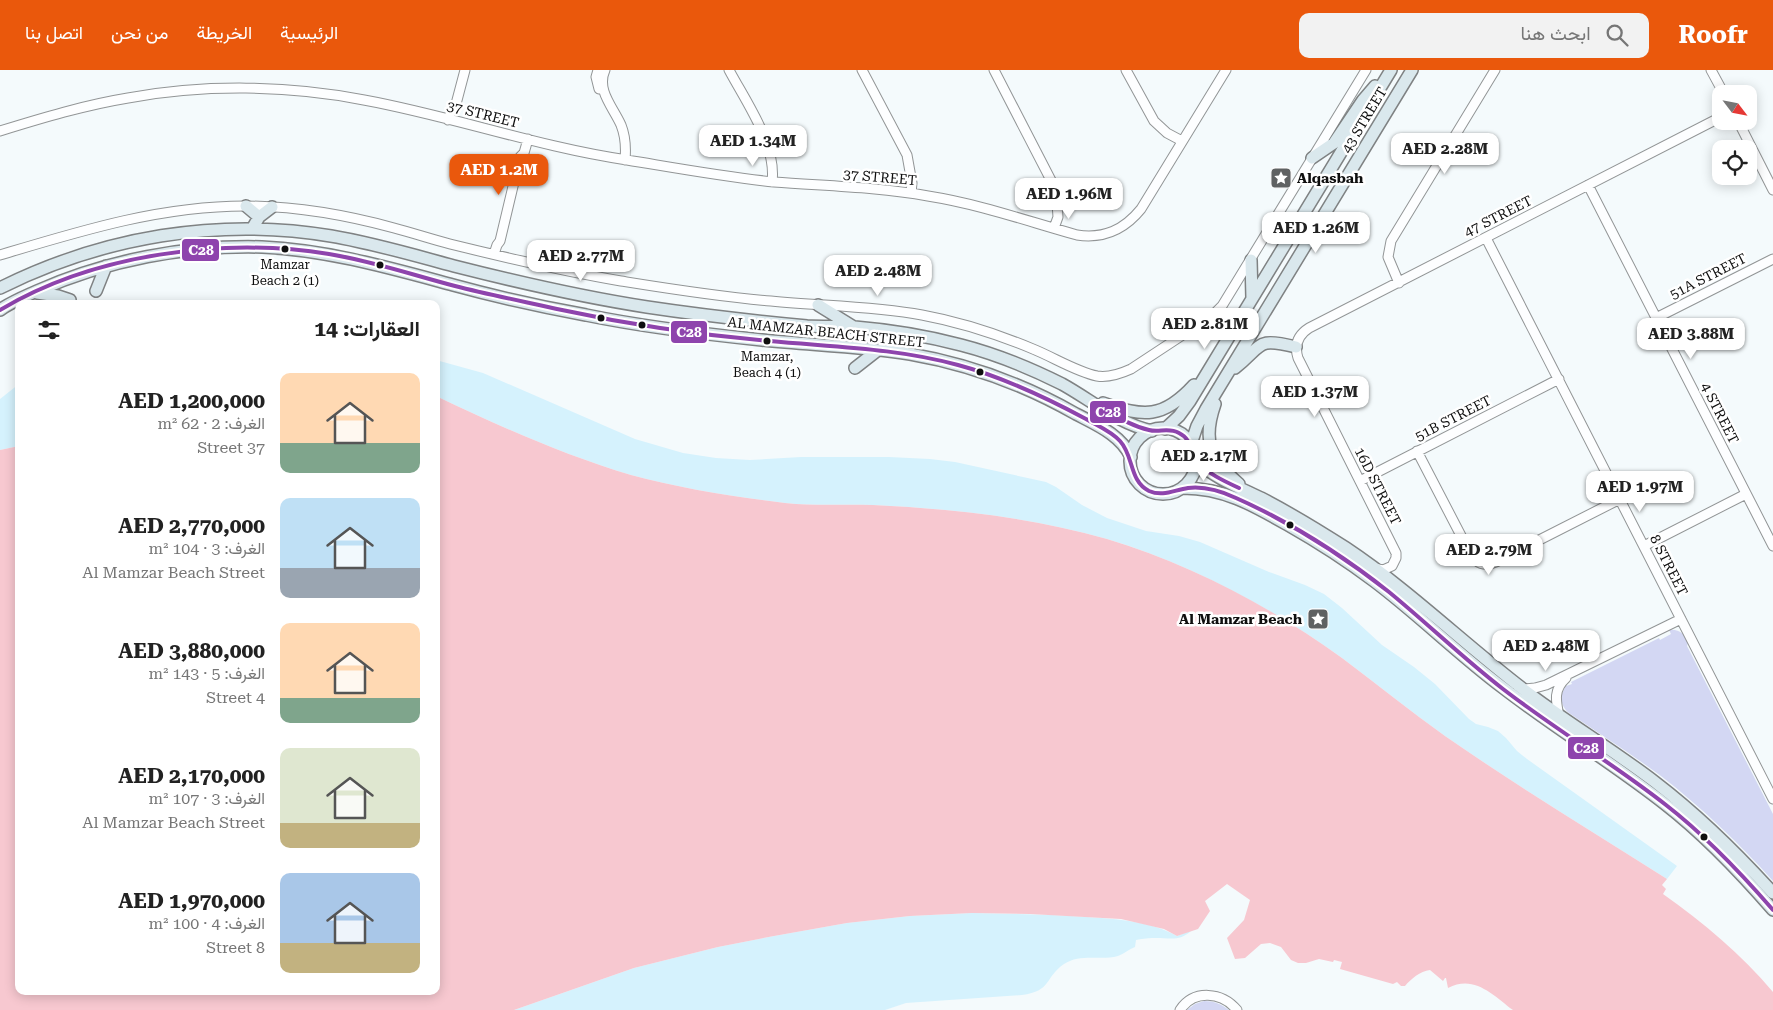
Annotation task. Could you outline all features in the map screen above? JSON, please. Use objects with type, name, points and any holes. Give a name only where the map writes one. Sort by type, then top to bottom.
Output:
[{"type":"main road","name":"43 STREET","points":[[1191,444],[1202,417],[1227,374],[1412,70]]},
{"type":"main road","points":[[1312,158],[1334,143],[1371,90],[1390,72]]},
{"type":"main road","name":"43 STREET","points":[[1165,429],[1180,416],[1390,72]]},
{"type":"main road","points":[[246,206],[259,217]]},
{"type":"main road","points":[[252,229],[259,217],[272,207]]},
{"type":"main road","name":"AL MAMZAR BEACH STREET","points":[[0,288],[22,276],[57,262],[134,240],[198,231],[252,229],[306,232],[363,242],[515,281],[612,301],[783,323],[853,327],[925,336],[970,347],[1023,366],[1080,395],[1130,424],[1152,431]]},
{"type":"main road","name":"AL MAMZAR BEACH STREET","points":[[19,300],[59,282],[106,266],[163,254],[215,248],[262,248],[304,251],[372,263],[486,293],[609,320],[738,338],[912,354],[945,361],[1016,384],[1053,401],[1098,426],[1120,441],[1131,457]]},
{"type":"main road","points":[[1251,260],[1252,298]]},
{"type":"main road","points":[[96,291],[106,266]]},
{"type":"main road","points":[[0,279],[16,275],[22,276]]},
{"type":"main road","points":[[35,292],[70,300]]},
{"type":"main road","name":"AL MAMZAR BEACH STREET","points":[[0,310],[15,302]]},
{"type":"main road","points":[[818,305],[853,327]]},
{"type":"main road","points":[[1247,492],[1221,468],[1214,456],[1209,444],[1209,423],[1227,374],[1240,364],[1255,348],[1261,344],[1276,342],[1296,347]]},
{"type":"main road","points":[[855,368],[878,350]]},
{"type":"main road","points":[[1080,395],[1130,412],[1153,412],[1175,402],[1212,365]]},
{"type":"main road","points":[[1183,488],[1193,475],[1196,461],[1191,444],[1180,433],[1165,429],[1152,431],[1140,439],[1135,445],[1131,457],[1132,472],[1146,490],[1168,494],[1183,488],[1211,490],[1226,494],[1243,501],[1314,540],[1366,576],[1499,686],[1670,808],[1732,865],[1773,910]]},
{"type":"main road","points":[[1196,461],[1216,477],[1319,531],[1374,568],[1415,599],[1523,689],[1559,716],[1628,762],[1674,797],[1733,851],[1773,893]]},
{"type":"street","points":[[452,121],[457,111],[456,104],[465,70]]},
{"type":"street","points":[[598,70],[597,84],[621,126],[626,150],[621,159]]},
{"type":"street","points":[[605,70],[602,83],[606,98]]},
{"type":"street","points":[[729,70],[767,141],[771,153],[773,171],[769,181]]},
{"type":"street","points":[[862,70],[907,155],[912,183],[908,193]]},
{"type":"street","points":[[994,70],[1058,196],[1058,217],[1051,227]]},
{"type":"street","points":[[1126,70],[1154,121],[1167,133],[1182,141]]},
{"type":"street","name":"37 STREET","points":[[0,131],[119,99],[154,94],[208,90],[269,89],[332,94],[393,106],[524,138],[621,159],[769,181],[908,193],[970,204],[1087,237],[1108,234],[1127,224],[1141,209],[1226,70]]},
{"type":"street","points":[[0,255],[132,218],[206,207],[272,207],[333,214],[372,222],[497,255],[578,273],[675,290],[768,301],[884,310],[957,323],[1016,342],[1092,374],[1110,376],[1131,369],[1213,315],[1222,306],[1366,70]]},
{"type":"street","points":[[1399,283],[1388,257],[1391,241],[1495,70]]},
{"type":"street","points":[[1712,70],[1720,85]]},
{"type":"street","name":"47 STREET","points":[[1296,347],[1300,335],[1304,331],[1712,122]]},
{"type":"street","points":[[1743,130],[1769,173],[1773,190]]},
{"type":"street","points":[[497,255],[502,246],[500,242],[520,157],[524,153],[524,138]]},
{"type":"street","name":"4 STREET","points":[[1588,185],[1773,546]]},
{"type":"street","name":"8 STREET","points":[[1486,238],[1773,799]]},
{"type":"street","name":"51A STREET","points":[[1656,318],[1773,259]]},
{"type":"street","name":"16D STREET","points":[[1296,347],[1298,358],[1396,553],[1395,562],[1392,566],[1383,570],[1374,568]]},
{"type":"street","name":"51B STREET","points":[[1360,481],[1559,379]]},
{"type":"street","points":[[1418,451],[1470,554],[1473,559],[1484,565],[1496,562],[1620,499]]},
{"type":"street","points":[[1644,546],[1746,494]]},
{"type":"street","points":[[1523,689],[1540,688],[1572,674],[1681,619]]},
{"type":"street","points":[[1559,716],[1556,694],[1561,682],[1572,674]]},
{"type":"street","points":[[1180,1010],[1191,1000],[1200,996],[1210,995],[1229,1001],[1237,1010]]},
{"type":"shaded area","points":[[440,398],[556,449],[649,480],[707,492],[785,503],[873,505],[991,515],[1078,531],[1107,539],[1138,549],[1199,574],[1259,605],[1315,639],[1472,755],[1667,879],[1662,885],[1666,889],[1663,894],[1721,940],[1761,978],[1773,992],[1773,1010],[1513,1010],[1483,988],[1475,985],[1457,984],[1448,988],[1446,978],[1443,981],[1430,970],[1419,974],[1405,986],[1401,986],[1397,982],[1393,984],[1340,969],[1342,962],[1334,960],[1333,962],[1319,959],[1298,963],[1291,960],[1281,947],[1270,943],[1261,944],[1245,958],[1235,959],[1227,938],[1244,920],[1250,900],[1227,884],[1205,901],[1210,911],[1198,929],[1177,936],[1164,929],[1121,919],[1030,914],[972,913],[910,916],[847,923],[718,947],[634,968],[514,1010],[0,1010],[0,450],[15,447],[15,995],[440,995]]},
{"type":"shaded area","points":[[1669,630],[1679,631],[1688,643],[1687,646],[1773,814],[1773,881],[1733,839],[1691,800],[1650,768],[1569,713],[1562,703],[1562,693],[1566,686],[1572,684],[1571,682],[1659,638],[1660,640],[1671,634]]},
{"type":"shaded area","points":[[1204,1001],[1217,1003],[1229,1010],[1187,1010],[1195,1004]]},
{"type":"sand","name":"Al Mamzar Beach","points":[[440,361],[483,373],[635,439],[683,453],[716,458],[750,460],[801,457],[930,459],[955,462],[1046,482],[1082,505],[1107,518],[1146,531],[1179,536],[1200,542],[1324,594],[1382,645],[1435,684],[1469,719],[1476,724],[1498,731],[1527,759],[1677,866],[1667,879],[1472,755],[1342,658],[1288,622],[1199,574],[1138,549],[1078,531],[991,515],[873,505],[785,503],[707,492],[631,475],[606,467],[532,439],[440,398]]},
{"type":"sand","points":[[15,387],[15,447],[0,450],[0,399]]},
{"type":"sand","points":[[972,913],[1058,915],[1122,920],[1156,927],[1177,936],[1192,930],[1183,937],[1178,938],[1136,940],[1135,947],[1118,956],[1084,958],[1071,961],[1058,969],[1043,987],[1032,993],[1022,995],[906,1003],[885,1010],[514,1010],[634,968],[718,947],[847,923],[910,916]]},
{"type":"transit line","name":"C28","points":[[19,300],[76,275],[117,263],[203,249],[288,249],[345,257],[455,286],[614,320],[718,336],[911,355],[935,359],[991,375],[1024,388],[1113,434],[1128,454],[1138,481],[1149,491],[1164,493],[1188,488],[1201,488],[1225,493],[1256,507],[1296,529],[1353,565],[1389,592],[1503,689],[1626,775],[1681,817],[1722,855],[1773,910]]},
{"type":"transit line","name":"C28","points":[[0,310],[15,302]]},
{"type":"transit line","name":"C28","points":[[1100,407],[1142,428],[1153,431],[1171,430],[1179,433],[1187,439],[1195,458],[1201,465],[1216,477],[1239,488]]},
{"type":"place","name":"Alqasbah","points":[[1281,178]]},
{"type":"place","name":"Mamzar Beach 2 (1)","points":[[285,249]]},
{"type":"place","name":"Mamzar, Beach 4 (1)","points":[[767,341]]},
{"type":"place","name":"Al Mamzar Beach","points":[[1318,619]]}]
